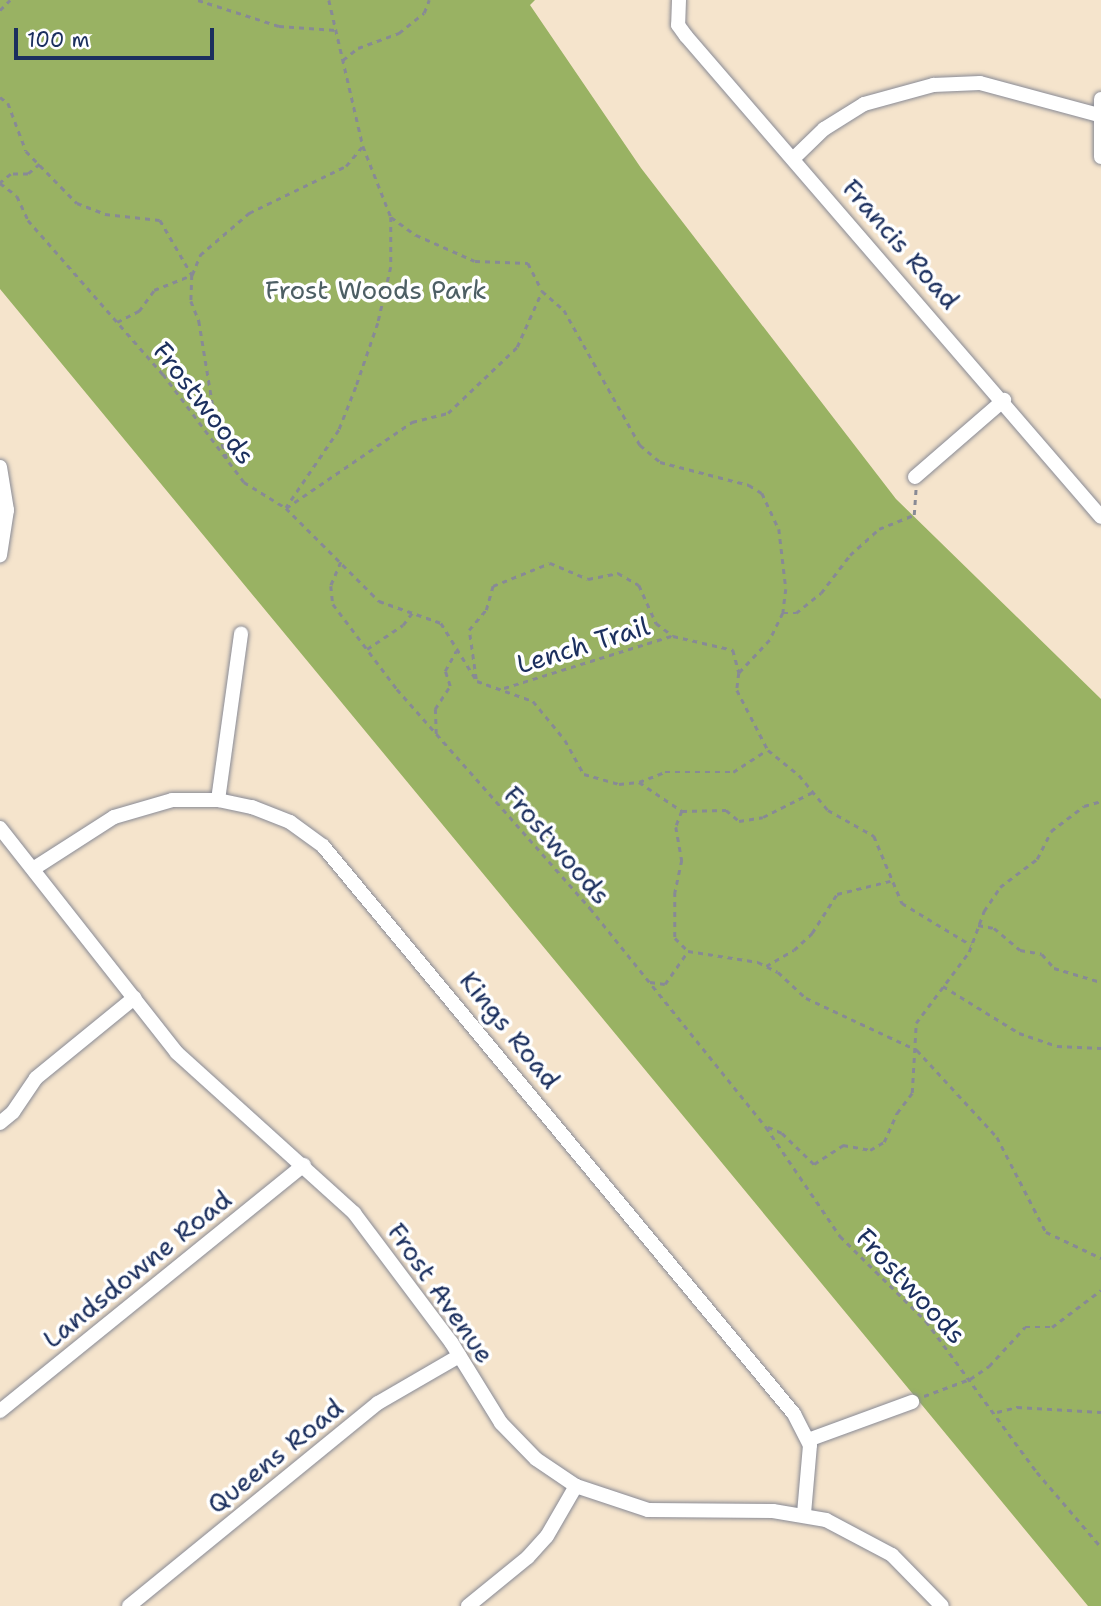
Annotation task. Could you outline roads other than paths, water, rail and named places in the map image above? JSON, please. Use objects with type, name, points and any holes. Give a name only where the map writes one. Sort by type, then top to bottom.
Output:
[{"type":"street","name":"Francis Road","points":[[679,0],[678,25],[686,36],[1004,400],[1101,517]]},
{"type":"street","points":[[794,158],[824,129],[864,104],[933,85],[980,83],[1099,115]]},
{"type":"street","points":[[1101,100],[1101,157]]},
{"type":"street","points":[[915,477],[1004,400]]},
{"type":"street","points":[[0,467],[8,510],[0,555]]},
{"type":"street","points":[[218,800],[241,634]]},
{"type":"street","name":"Kings Road","points":[[33,869],[90,830],[133,809],[172,800],[218,800],[252,807],[290,822],[338,860],[788,1406],[808,1440],[811,1472],[804,1514]]},
{"type":"street","name":"Frost Avenue","points":[[0,828],[201,1079],[304,1164],[354,1213],[459,1356],[509,1433],[536,1459],[576,1486],[648,1510],[804,1514],[847,1530],[892,1555],[942,1606]]},
{"type":"street","points":[[0,1123],[13,1112],[36,1078],[134,998]]},
{"type":"street","name":"Landsdowne Road","points":[[0,1411],[304,1164]]},
{"type":"street","name":"Queens Road","points":[[130,1606],[378,1403],[459,1356]]},
{"type":"street","points":[[808,1440],[912,1402]]},
{"type":"street","points":[[468,1606],[528,1557],[547,1536],[576,1486]]},
{"type":"park label","name":"Frost Woods Park","points":[[376,290]]}]
